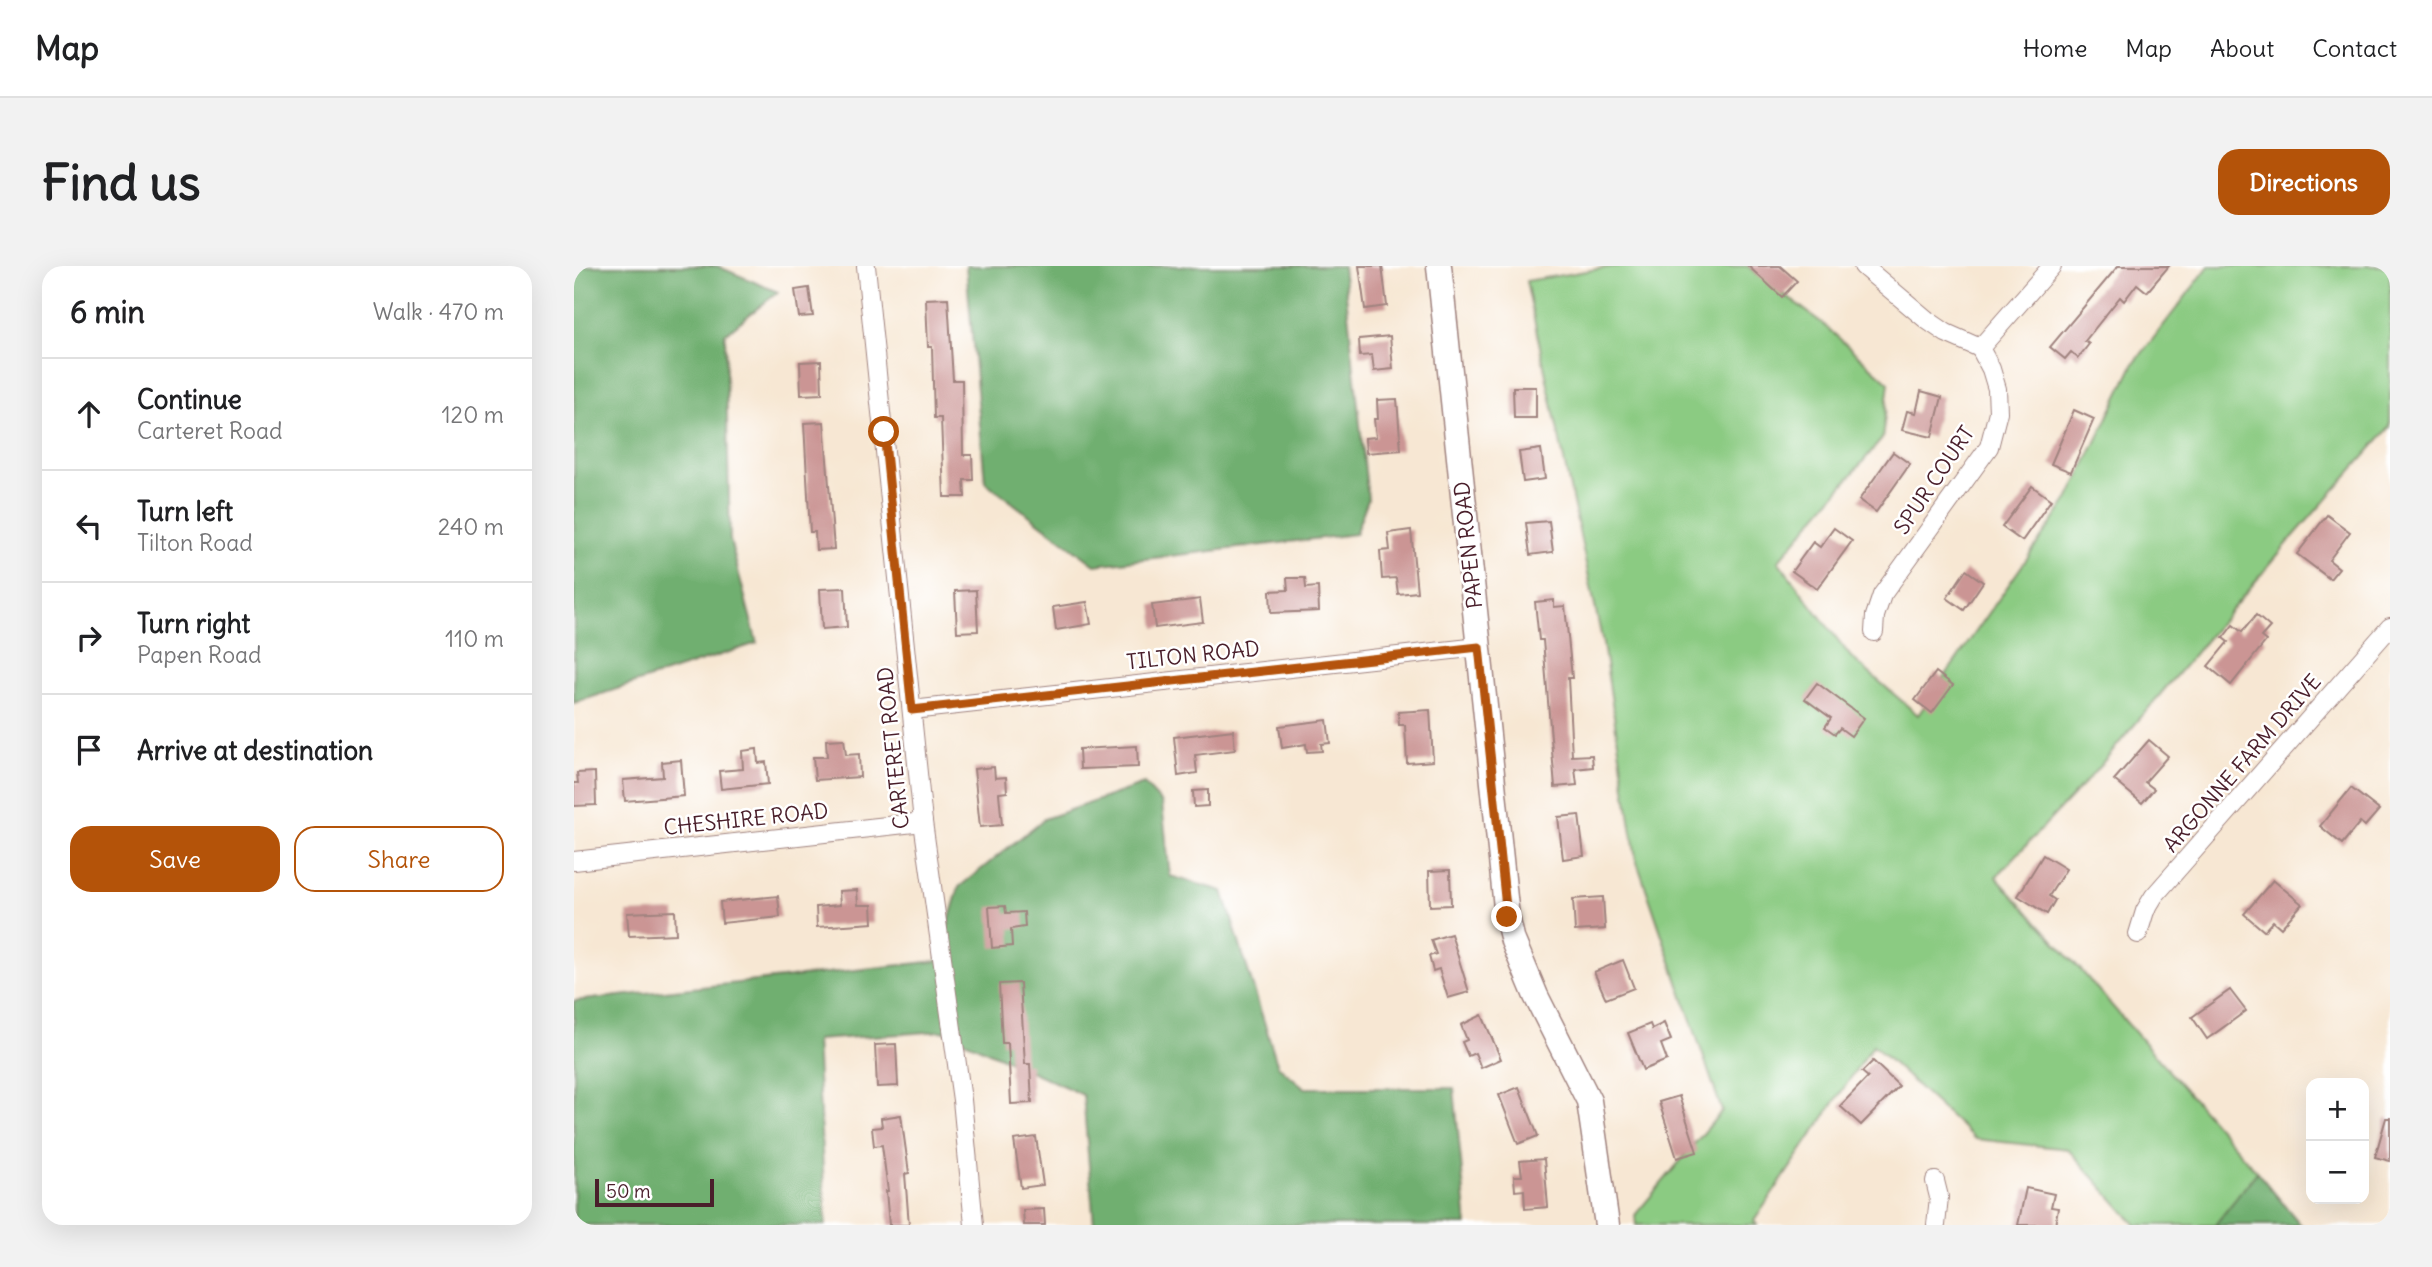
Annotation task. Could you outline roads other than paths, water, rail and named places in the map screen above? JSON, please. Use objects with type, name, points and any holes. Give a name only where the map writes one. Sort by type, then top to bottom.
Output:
[{"type":"street","name":"CARTERET ROAD","points":[[866,266],[923,822],[962,1100],[974,1225]]},
{"type":"street","name":"PAPEN ROAD","points":[[1439,266],[1507,917],[1513,941],[1536,996],[1589,1101],[1607,1225]]},
{"type":"street","points":[[1863,266],[1927,320],[1946,333],[1979,348],[2052,266]]},
{"type":"street","name":"SPUR COURT","points":[[1874,632],[1875,616],[1882,596],[1989,447],[1998,412],[1997,389],[1991,369],[1979,348]]},
{"type":"street","name":"ARGONNE FARM DRIVE","points":[[2138,934],[2145,911],[2154,896],[2390,627]]},
{"type":"street","name":"TILTON ROAD","points":[[912,710],[1479,647]]},
{"type":"street","name":"CHESHIRE ROAD","points":[[574,861],[923,822]]},
{"type":"street","points":[[1934,1181],[1939,1197],[1936,1225]]}]
